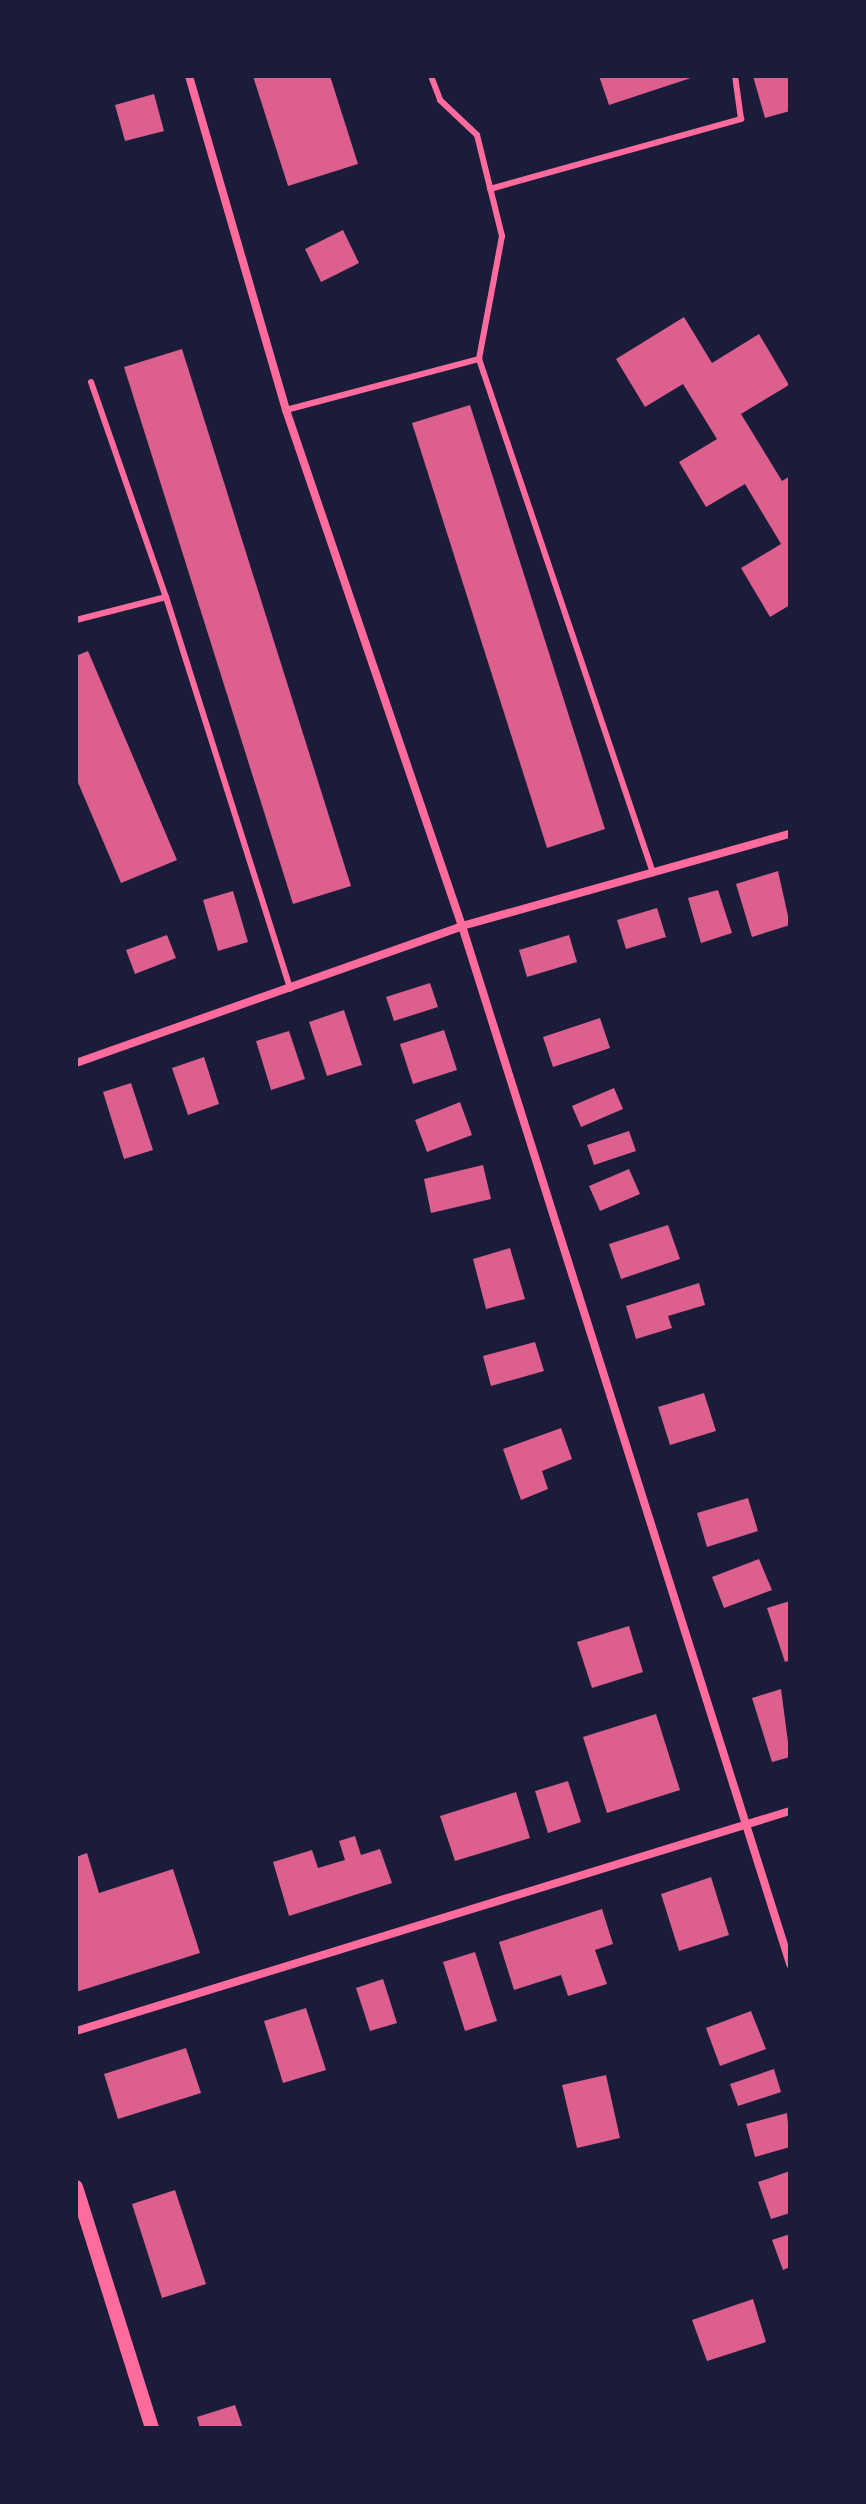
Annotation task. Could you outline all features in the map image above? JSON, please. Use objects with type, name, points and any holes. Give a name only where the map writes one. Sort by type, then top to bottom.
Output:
[{"type":"street","points":[[189,76],[286,410],[462,926],[790,1964]]},
{"type":"street","points":[[76,1063],[462,926],[654,875],[790,834]]},
{"type":"street","points":[[76,2031],[790,1811]]},
{"type":"street","points":[[76,2187],[152,2428]]},
{"type":"lane","points":[[431,76],[440,100],[477,135],[502,236],[479,359],[654,875]]},
{"type":"lane","points":[[490,189],[741,119],[735,76]]},
{"type":"lane","points":[[286,410],[479,359]]},
{"type":"lane","points":[[91,382],[166,597],[290,989]]},
{"type":"lane","points":[[76,620],[166,597]]},
{"type":"building","points":[[253,76],[330,76],[358,164],[288,186]]},
{"type":"building","points":[[599,76],[694,76],[694,77],[609,105]]},
{"type":"building","points":[[753,76],[790,76],[790,111],[765,118]]},
{"type":"building","points":[[154,94],[164,131],[125,141],[115,105]]},
{"type":"building","points":[[343,230],[359,263],[321,282],[305,249]]},
{"type":"building","points":[[684,317],[712,363],[759,334],[789,385],[741,414],[782,481],[790,476],[790,605],[770,617],[741,568],[781,544],[745,484],[706,507],[679,462],[717,439],[683,384],[645,407],[616,359]]},
{"type":"building","points":[[182,349],[351,886],[293,904],[124,367]]},
{"type":"building","points":[[470,405],[605,829],[547,848],[412,423]]},
{"type":"building","points":[[88,651],[177,860],[121,883],[76,778],[76,656]]},
{"type":"building","points":[[778,871],[790,925],[752,937],[736,884]]},
{"type":"building","points":[[718,890],[732,933],[701,943],[688,898]]},
{"type":"building","points":[[233,891],[248,942],[218,951],[203,900]]},
{"type":"building","points":[[657,908],[666,937],[626,949],[617,920]]},
{"type":"building","points":[[167,935],[176,958],[135,974],[126,950]]},
{"type":"building","points":[[569,935],[577,962],[527,977],[519,950]]},
{"type":"building","points":[[430,983],[438,1007],[394,1021],[386,997]]},
{"type":"building","points":[[344,1010],[362,1065],[327,1076],[309,1022]]},
{"type":"building","points":[[600,1018],[610,1048],[553,1067],[543,1037]]},
{"type":"building","points":[[444,1030],[457,1070],[413,1084],[400,1044]]},
{"type":"building","points":[[289,1031],[305,1079],[271,1090],[256,1041]]},
{"type":"building","points":[[204,1057],[219,1104],[188,1115],[172,1068]]},
{"type":"building","points":[[131,1083],[153,1150],[124,1159],[103,1092]]},
{"type":"building","points":[[614,1088],[623,1109],[581,1127],[572,1106]]},
{"type":"building","points":[[460,1102],[472,1135],[427,1152],[415,1120]]},
{"type":"building","points":[[629,1131],[636,1151],[594,1165],[587,1145]]},
{"type":"building","points":[[483,1165],[491,1199],[431,1213],[424,1179]]},
{"type":"building","points":[[629,1169],[640,1194],[600,1211],[589,1186]]},
{"type":"building","points":[[668,1225],[680,1259],[621,1279],[609,1244]]},
{"type":"building","points":[[510,1248],[525,1299],[486,1309],[473,1259]]},
{"type":"building","points":[[699,1283],[705,1305],[668,1316],[672,1328],[636,1339],[626,1306]]},
{"type":"building","points":[[535,1342],[544,1371],[491,1386],[483,1356]]},
{"type":"building","points":[[704,1393],[716,1431],[670,1445],[658,1407]]},
{"type":"building","points":[[561,1428],[572,1459],[542,1471],[548,1489],[521,1500],[503,1449]]},
{"type":"building","points":[[748,1498],[758,1531],[707,1547],[697,1513]]},
{"type":"building","points":[[759,1559],[772,1590],[724,1608],[712,1577]]},
{"type":"building","points":[[790,1601],[790,1660],[785,1662],[767,1608]]},
{"type":"building","points":[[629,1626],[643,1672],[592,1688],[577,1642]]},
{"type":"building","points":[[781,1689],[790,1757],[772,1762],[752,1698]]},
{"type":"building","points":[[656,1714],[680,1790],[607,1813],[583,1737]]},
{"type":"building","points":[[568,1781],[581,1822],[548,1833],[535,1791]]},
{"type":"building","points":[[516,1792],[530,1838],[455,1861],[440,1816]]},
{"type":"building","points":[[355,1836],[361,1855],[380,1849],[392,1883],[289,1916],[273,1862],[312,1850],[318,1868],[345,1860],[339,1841]]},
{"type":"building","points":[[87,1853],[99,1893],[173,1869],[200,1953],[76,1992],[76,1857]]},
{"type":"building","points":[[711,1877],[729,1935],[679,1951],[661,1894]]},
{"type":"building","points":[[602,1909],[613,1944],[595,1950],[607,1984],[568,1996],[561,1975],[514,1990],[499,1942]]},
{"type":"building","points":[[475,1952],[497,2021],[465,2031],[443,1962]]},
{"type":"building","points":[[383,1979],[397,2023],[370,2031],[356,1988]]},
{"type":"building","points":[[306,2008],[326,2070],[283,2083],[264,2021]]},
{"type":"building","points":[[751,2011],[766,2049],[720,2066],[706,2028]]},
{"type":"building","points":[[186,2048],[201,2093],[118,2119],[104,2074]]},
{"type":"building","points":[[774,2069],[781,2092],[738,2106],[730,2084]]},
{"type":"building","points":[[606,2075],[620,2138],[577,2148],[562,2085]]},
{"type":"building","points":[[787,2113],[790,2147],[755,2157],[746,2124]]},
{"type":"building","points":[[790,2171],[790,2213],[771,2219],[758,2182]]},
{"type":"building","points":[[175,2190],[206,2284],[162,2298],[132,2204]]},
{"type":"building","points":[[790,2234],[790,2267],[783,2270],[772,2240]]},
{"type":"building","points":[[753,2299],[766,2342],[707,2361],[692,2320]]},
{"type":"building","points":[[235,2405],[243,2428],[200,2428],[197,2417]]}]
